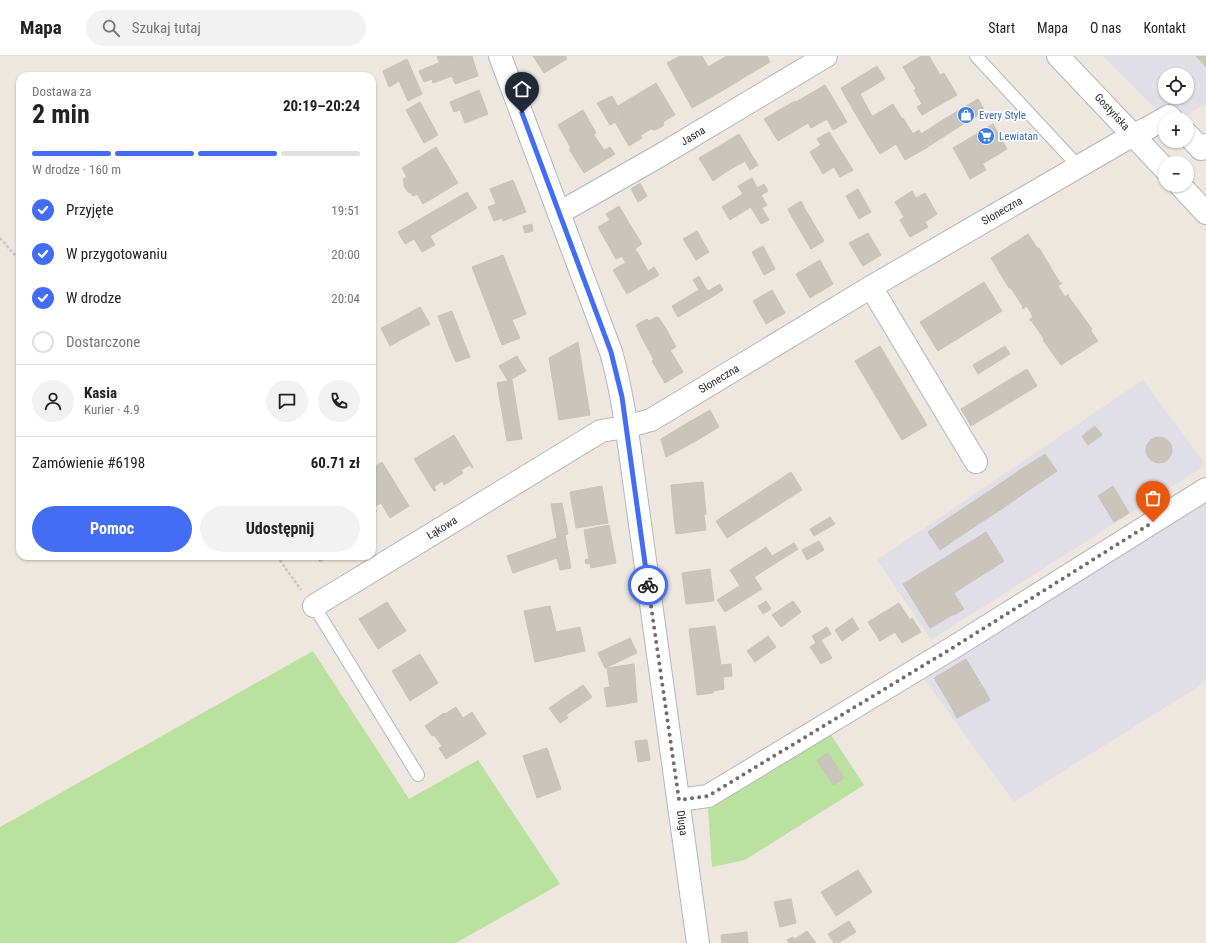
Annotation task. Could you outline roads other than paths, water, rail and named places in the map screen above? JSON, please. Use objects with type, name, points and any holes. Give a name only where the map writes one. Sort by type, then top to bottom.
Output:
[{"type":"street","name":"Długa","points":[[500,56],[611,352],[618,381],[626,427],[698,943]]},
{"type":"street","name":"Jasna","points":[[559,212],[659,156],[826,56]]},
{"type":"street","name":"Gostyńska","points":[[1058,56],[1158,162]]},
{"type":"street","name":"Słoneczna","points":[[626,427],[651,420],[871,287],[1133,135],[1158,122]]},
{"type":"street","points":[[1186,192],[1206,213]]},
{"type":"street","points":[[871,287],[976,462]]},
{"type":"street","name":"Łąkowa","points":[[314,606],[601,431],[626,427]]},
{"type":"street","points":[[679,800],[708,796],[960,643],[1206,489]]},
{"type":"lane","points":[[976,56],[1079,167]]},
{"type":"lane","points":[[314,606],[418,775]]},
{"type":"place","name":"Every Style","points":[[966,115]]},
{"type":"place","name":"Lewiatan","points":[[986,136]]}]
